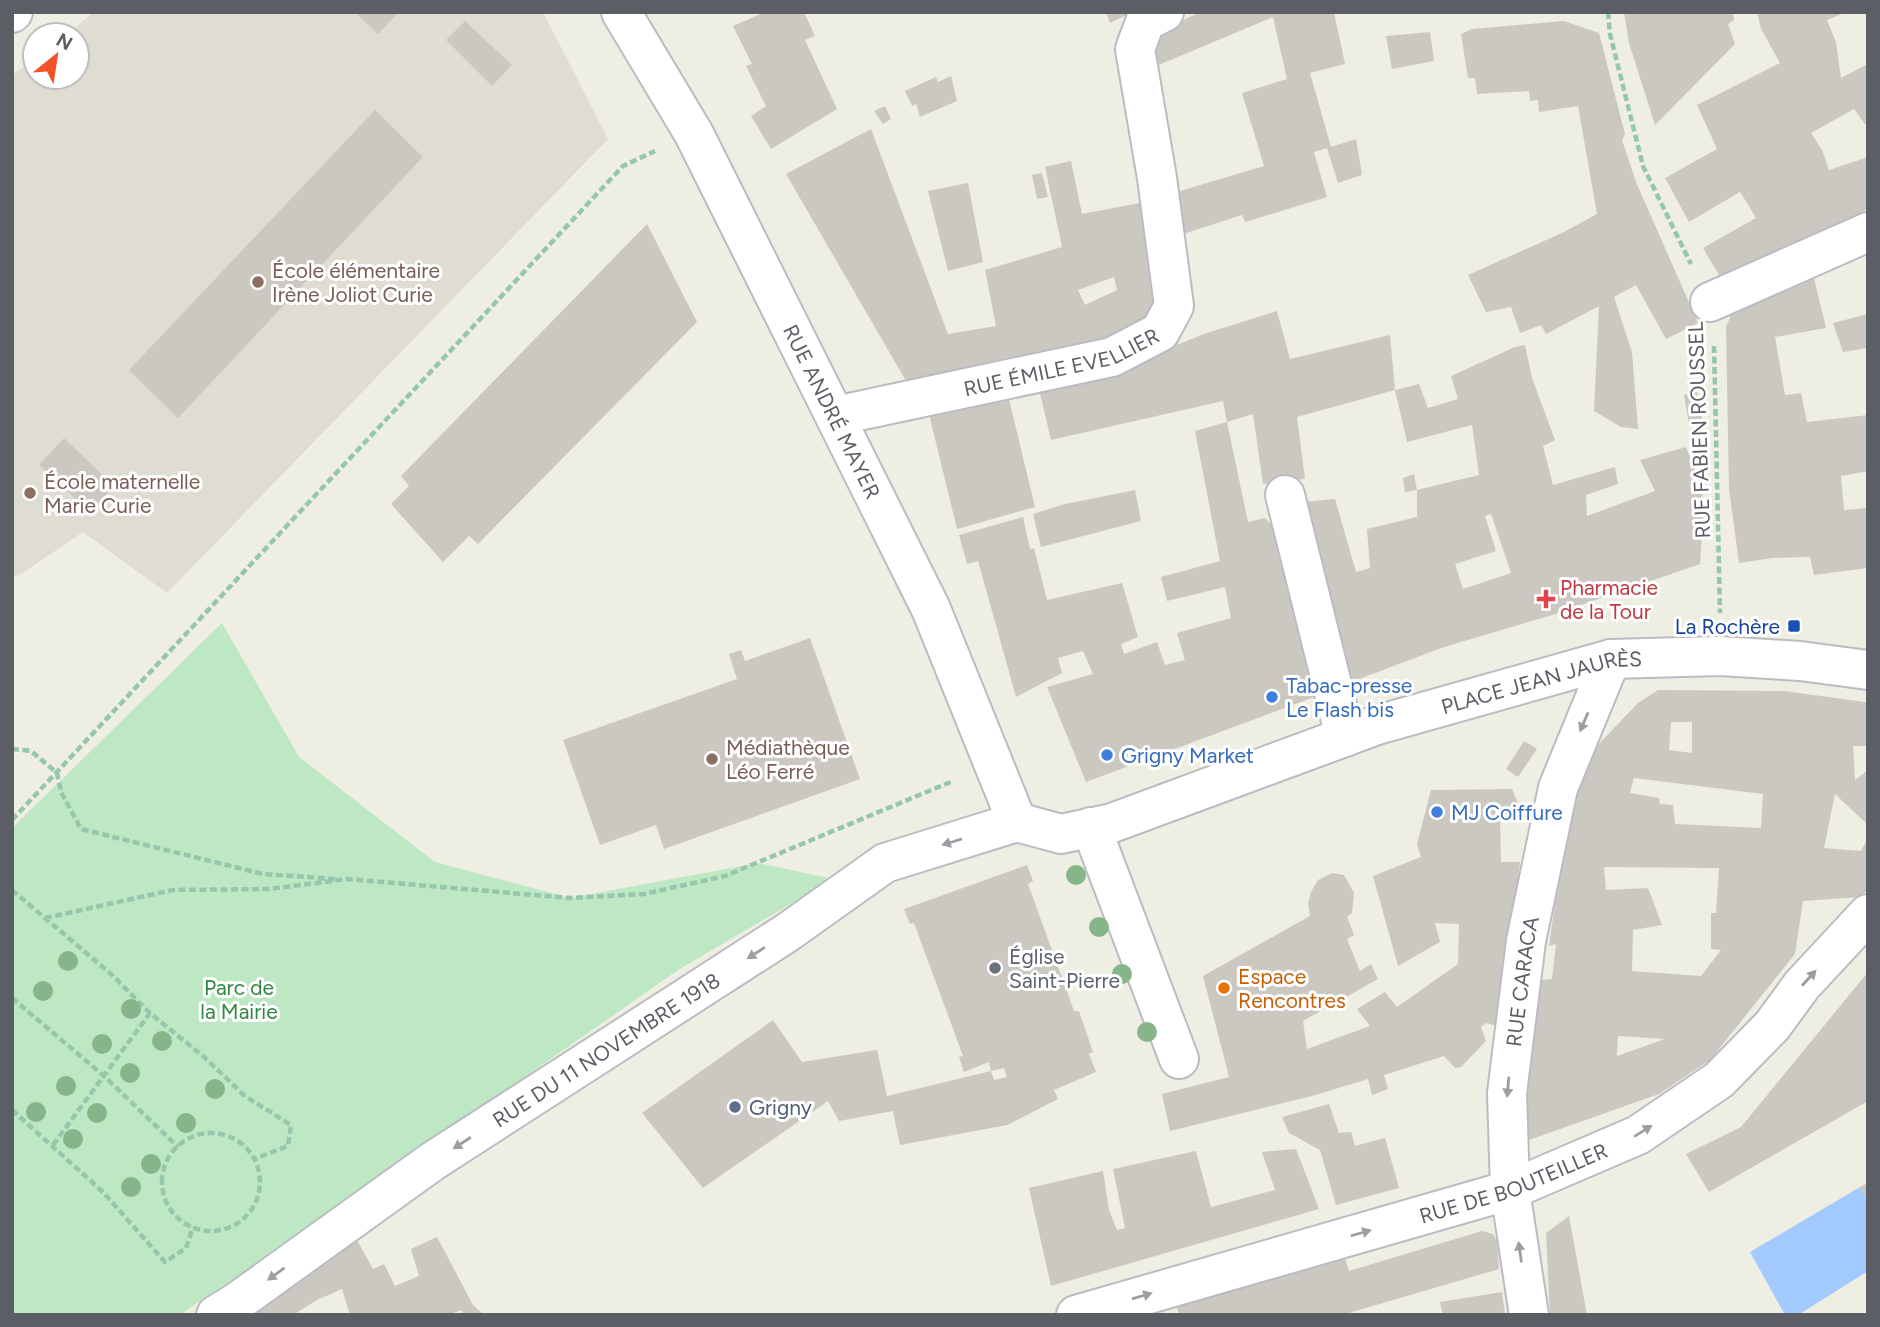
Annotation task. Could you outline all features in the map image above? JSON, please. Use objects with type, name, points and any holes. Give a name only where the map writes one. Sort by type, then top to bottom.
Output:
[{"type":"street","name":"RUE ANDRÉ MAYER","points":[[621,12],[694,134],[932,608],[1017,822]]},
{"type":"street","name":"RUE ÉMILE EVELLIER","points":[[835,416],[1112,357],[1160,332],[1174,306],[1157,178],[1135,49],[1145,22],[1164,12]]},
{"type":"street","points":[[1710,302],[1868,232]]},
{"type":"street","points":[[1285,495],[1345,737]]},
{"type":"street","name":"PLACE JEAN JAURÈS","points":[[1017,822],[1061,834],[1112,823],[1377,725],[1611,659],[1720,656],[1800,661],[1868,670]]},
{"type":"street","name":"RUE CARACA","points":[[1529,1315],[1510,1190],[1507,1093],[1526,941],[1558,788],[1611,659]]},
{"type":"street","name":"RUE DU 11 NOVEMBRE 1918","points":[[216,1315],[433,1161],[788,932],[885,863],[1017,822]]},
{"type":"street","points":[[1091,827],[1179,1059]]},
{"type":"street","name":"RUE DE BOUTEILLER","points":[[1076,1315],[1510,1190],[1638,1135],[1719,1080],[1772,1026],[1802,985],[1868,914]]},
{"type":"path","name":"RUE FABIEN ROUSSEL","points":[[1608,12],[1610,34],[1643,166],[1710,302],[1715,351],[1720,656]]},
{"type":"path","points":[[12,820],[623,166],[694,134]]},
{"type":"path","points":[[12,749],[31,751],[57,773],[61,792],[80,829],[263,874],[570,898],[644,894],[725,876],[953,782],[947,767],[990,753]]},
{"type":"path","points":[[45,918],[173,890],[269,888],[347,879]]},
{"type":"path","points":[[12,890],[111,974],[150,1013],[204,1057],[245,1096],[291,1125],[288,1146],[254,1159]]},
{"type":"path","points":[[12,998],[104,1076],[177,1147]]},
{"type":"path","points":[[53,1145],[150,1013]]},
{"type":"path","points":[[12,1110],[103,1192],[165,1262],[186,1248],[193,1227]]},
{"type":"path","points":[[215,1133],[244,1146],[254,1159],[260,1174],[260,1190],[255,1205],[246,1217],[232,1227],[216,1231],[200,1230],[173,1213],[164,1199],[162,1182],[164,1166],[177,1147],[185,1140],[200,1134],[215,1133]]},
{"type":"shaded area","name":"École élémentaire Irène Joliot Curie","points":[[94,12],[543,12],[608,139],[167,593],[83,532],[21,574],[12,577],[12,75],[21,69],[21,91],[91,91],[91,21],[83,21]]},
{"type":"green space","name":"Parc de la Mairie","points":[[222,623],[299,757],[435,862],[570,898],[758,863],[833,879],[678,970],[293,1239],[179,1315],[12,1315],[12,828]]},
{"type":"water","points":[[1860,1187],[1868,1201],[1868,1271],[1798,1315],[1785,1315],[1750,1252]]},
{"type":"building","points":[[355,12],[399,12],[378,34]]},
{"type":"building","points":[[765,12],[804,12],[815,36],[805,40],[837,109],[771,149],[751,116],[766,106],[746,66],[752,64],[733,26]]},
{"type":"building","points":[[1106,12],[1133,12],[1110,23]]},
{"type":"building","points":[[1200,12],[1334,12],[1345,64],[1310,73],[1331,147],[1356,139],[1362,175],[1338,183],[1327,148],[1314,152],[1327,197],[1245,222],[1242,215],[1177,236],[1170,194],[1264,166],[1242,93],[1287,79],[1273,17],[1149,69],[1153,35]]},
{"type":"building","points":[[1624,12],[1733,12],[1734,20],[1728,24],[1735,44],[1655,125],[1629,43]]},
{"type":"building","points":[[1757,12],[1847,12],[1827,20],[1836,42],[1841,78],[1868,64],[1868,123],[1865,124],[1854,109],[1811,133],[1822,150],[1829,170],[1868,157],[1868,209],[1722,280],[1703,248],[1756,218],[1740,192],[1689,222],[1665,178],[1717,149],[1697,105],[1780,63],[1761,29]]},
{"type":"building","points":[[465,21],[512,65],[492,86],[446,40]]},
{"type":"building","points":[[1564,21],[1599,33],[1625,134],[1622,140],[1636,182],[1698,323],[1666,339],[1636,285],[1614,297],[1632,352],[1638,429],[1621,427],[1594,411],[1599,306],[1546,334],[1541,325],[1520,333],[1511,307],[1486,312],[1468,275],[1564,232],[1597,214],[1578,106],[1539,112],[1538,100],[1530,101],[1529,91],[1477,94],[1475,78],[1468,78],[1461,34],[1472,29]]},
{"type":"building","points":[[1430,32],[1434,61],[1392,69],[1386,36]]},
{"type":"building","points":[[951,76],[957,101],[920,117],[916,104],[912,106],[905,91],[936,77],[938,82]]},
{"type":"building","points":[[885,106],[891,119],[883,124],[874,111]]},
{"type":"building","points":[[375,110],[423,157],[178,418],[129,370]]},
{"type":"building","points":[[871,129],[948,334],[996,326],[985,270],[1062,247],[1045,167],[1071,161],[1082,214],[1145,202],[1159,299],[1152,316],[1126,327],[1115,342],[906,381],[786,174]],"holes":[[[1114,277],[1117,290],[1085,305],[1078,290]]]},
{"type":"building","points":[[1042,173],[1048,197],[1037,199],[1032,175]]},
{"type":"building","points":[[968,183],[983,262],[948,271],[928,191]]},
{"type":"building","points":[[647,224],[697,322],[478,544],[469,536],[443,562],[391,504],[409,486],[401,476]]},
{"type":"building","points":[[1812,270],[1826,328],[1775,337],[1785,395],[1801,393],[1807,422],[1868,415],[1868,471],[1841,476],[1844,510],[1868,508],[1868,568],[1814,575],[1810,557],[1772,558],[1739,563],[1729,489],[1726,327],[1732,313]]},
{"type":"building","points":[[1277,311],[1290,359],[1390,335],[1395,390],[1297,417],[1305,479],[1263,484],[1253,414],[1227,422],[1223,401],[1051,440],[1039,389],[1102,375],[1204,334]]},
{"type":"building","points":[[1868,314],[1868,348],[1843,352],[1833,323]]},
{"type":"building","points":[[1525,345],[1532,378],[1555,440],[1543,446],[1553,485],[1615,467],[1618,484],[1586,495],[1587,516],[1655,491],[1640,460],[1686,447],[1702,481],[1700,564],[1552,615],[1444,647],[1343,685],[1303,502],[1335,499],[1356,572],[1370,568],[1367,529],[1417,517],[1417,490],[1479,475],[1472,425],[1407,442],[1395,390],[1419,384],[1428,408],[1458,399],[1451,376]],"holes":[[[1491,514],[1511,573],[1463,589],[1455,564],[1496,551],[1485,516]]]},
{"type":"building","points":[[1007,391],[1035,507],[957,529],[928,410]]},
{"type":"building","points":[[1697,391],[1702,420],[1689,425],[1684,395]]},
{"type":"building","points":[[1227,422],[1248,522],[1265,518],[1281,534],[1322,694],[1086,782],[1047,687],[1093,674],[1083,651],[1058,658],[1062,673],[1016,697],[978,561],[967,564],[959,535],[1023,517],[1030,549],[1034,548],[1047,600],[1122,583],[1138,637],[1121,644],[1124,654],[1157,642],[1165,665],[1185,660],[1177,633],[1231,618],[1225,587],[1167,601],[1161,577],[1220,561],[1195,431]]},
{"type":"building","points":[[64,438],[114,486],[90,512],[39,465]]},
{"type":"building","points":[[1414,474],[1417,490],[1405,492],[1403,478]]},
{"type":"building","points":[[1135,490],[1141,521],[1041,547],[1033,514],[1065,504]]},
{"type":"building","name":"Médiathèque Léo Ferré","points":[[810,638],[860,779],[664,849],[656,825],[600,845],[563,740],[737,679],[729,654],[741,650],[745,661]]},
{"type":"building","points":[[1658,690],[1784,691],[1868,704],[1868,746],[1853,746],[1855,780],[1868,770],[1868,825],[1835,794],[1824,848],[1861,851],[1868,838],[1868,889],[1861,897],[1803,901],[1795,954],[1710,1060],[1659,1094],[1529,1140],[1523,1076],[1529,1018],[1537,1017],[1541,980],[1552,979],[1556,944],[1549,946],[1560,867],[1562,827],[1595,748],[1638,703]],"holes":[[[1671,722],[1692,722],[1692,753],[1669,750]],[[1634,778],[1763,794],[1761,828],[1675,824],[1673,805],[1660,804],[1659,798],[1630,793]],[[1604,867],[1719,868],[1716,913],[1711,913],[1711,949],[1721,950],[1701,976],[1632,971],[1633,930],[1662,925],[1648,888],[1606,890]],[[1618,1036],[1665,1039],[1617,1056]]]},
{"type":"building","points":[[1524,741],[1537,749],[1518,777],[1506,769]]},
{"type":"building","points":[[1512,789],[1520,808],[1514,811],[1515,817],[1500,821],[1501,862],[1520,862],[1502,1027],[1486,1023],[1481,1027],[1486,1041],[1461,1067],[1455,1068],[1444,1056],[1384,1075],[1388,1089],[1372,1095],[1368,1079],[1312,1096],[1170,1131],[1162,1094],[1229,1077],[1203,976],[1310,916],[1308,903],[1318,880],[1332,873],[1344,875],[1354,893],[1352,913],[1347,917],[1354,935],[1347,939],[1360,971],[1371,964],[1378,979],[1303,1021],[1307,1049],[1370,1026],[1357,1009],[1385,992],[1397,1007],[1458,964],[1459,924],[1435,923],[1440,942],[1398,966],[1373,876],[1421,857],[1417,844],[1431,790]]},
{"type":"building","points":[[1027,865],[1033,881],[1028,884],[1074,1011],[1079,1011],[1093,1052],[1089,1054],[1096,1072],[1054,1090],[1058,1099],[1007,1125],[900,1145],[893,1111],[839,1121],[828,1101],[703,1188],[642,1113],[773,1020],[802,1062],[877,1050],[887,1096],[991,1071],[989,1062],[964,1072],[959,1057],[963,1056],[914,923],[910,924],[904,909]],"holes":[[[1004,1068],[1007,1077],[994,1080],[991,1071]]]},
{"type":"building","points":[[1868,972],[1868,1101],[1709,1192],[1686,1154],[1741,1127]]},
{"type":"building","points":[[1329,1104],[1339,1133],[1351,1132],[1355,1146],[1385,1138],[1399,1188],[1336,1205],[1320,1150],[1289,1133],[1282,1117]]},
{"type":"building","points":[[1296,1149],[1319,1209],[1051,1286],[1029,1188],[1103,1171],[1109,1210],[1117,1230],[1125,1228],[1113,1169],[1196,1151],[1211,1207],[1275,1190],[1262,1152]]},
{"type":"building","points":[[1868,1183],[1868,1201],[1860,1187]]},
{"type":"building","points":[[1569,1216],[1587,1315],[1550,1315],[1546,1233]]},
{"type":"building","points":[[352,1231],[373,1269],[384,1264],[395,1286],[419,1276],[411,1249],[437,1237],[473,1305],[484,1315],[465,1315],[461,1310],[448,1315],[350,1315],[342,1289],[293,1315],[241,1315]]},
{"type":"building","points":[[1482,1231],[1493,1234],[1497,1241],[1499,1269],[1342,1315],[1179,1315],[1176,1304],[1343,1252],[1349,1271]]},
{"type":"building","points":[[1502,1292],[1505,1315],[1443,1315],[1440,1302]]},
{"type":"place","name":"École élémentaire Irène Joliot Curie","points":[[258,282]]},
{"type":"place","name":"École maternelle Marie Curie","points":[[30,493]]},
{"type":"place","name":"Pharmacie de la Tour","points":[[1546,599]]},
{"type":"place","name":"La Rochère","points":[[1794,626]]},
{"type":"place","name":"Tabac-presse Le Flash bis","points":[[1272,697]]},
{"type":"place","name":"Grigny Market","points":[[1107,755]]},
{"type":"place","name":"Médiathèque Léo Ferré","points":[[712,759]]},
{"type":"place","name":"MJ Coiffure","points":[[1437,812]]},
{"type":"place","name":"Église Saint-Pierre","points":[[995,968]]},
{"type":"place","name":"Espace Rencontres","points":[[1224,988]]},
{"type":"place","name":"Grigny","points":[[735,1107]]}]
